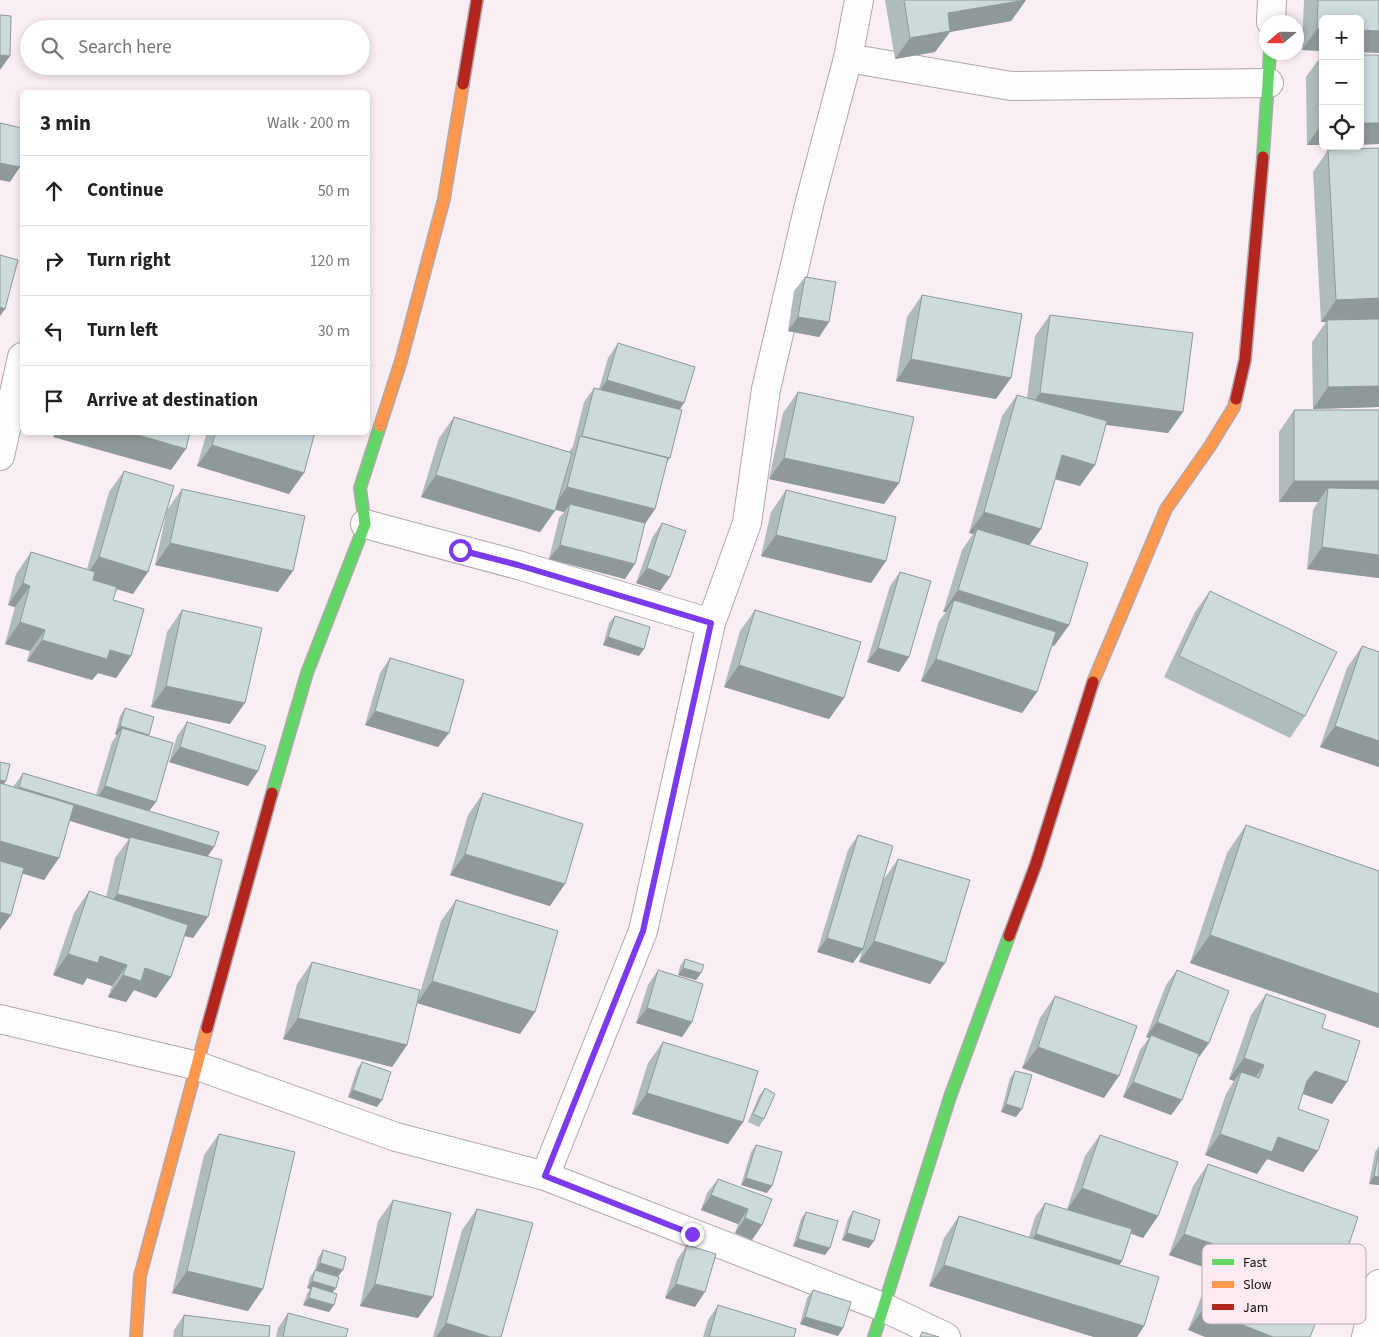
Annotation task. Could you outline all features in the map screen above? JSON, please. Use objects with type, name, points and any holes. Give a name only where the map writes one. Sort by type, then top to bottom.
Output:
[{"type":"street","points":[[136,1337],[140,1276],[235,923],[307,673],[365,524],[360,488],[401,361],[444,199],[477,0]]},
{"type":"street","points":[[545,1176],[643,931],[711,623],[747,523],[766,389],[810,200],[848,58],[859,0]]},
{"type":"street","points":[[1271,15],[1272,0]]},
{"type":"street","points":[[848,58],[1011,86],[1269,83]]},
{"type":"street","points":[[874,1337],[950,1097],[1036,864],[1095,676],[1166,509],[1210,446],[1234,407],[1245,360],[1270,60]]},
{"type":"street","points":[[0,456],[20,366]]},
{"type":"street","points":[[365,524],[518,565],[711,623]]},
{"type":"street","points":[[0,1019],[198,1066],[396,1137],[545,1176],[883,1307],[946,1337]]},
{"type":"street","points":[[1366,1337],[1379,1284]]},
{"type":"building","points":[[904,0],[1025,0],[948,13],[950,31],[910,38]]},
{"type":"building","points":[[1318,0],[1379,0],[1379,31],[1364,30],[1364,15],[1319,15],[1319,29],[1317,29]]},
{"type":"building","points":[[0,15],[11,16],[10,56],[0,55]]},
{"type":"building","points":[[1364,55],[1379,55],[1379,123],[1364,123]]},
{"type":"building","points":[[0,123],[20,128],[20,167],[0,163]]},
{"type":"building","points":[[1379,148],[1379,298],[1336,300],[1328,150]]},
{"type":"building","points":[[0,255],[18,260],[5,309],[0,307]]},
{"type":"building","points":[[805,277],[836,282],[829,322],[798,317]]},
{"type":"building","points":[[922,295],[1022,314],[1011,378],[911,359]]},
{"type":"building","points":[[1050,315],[1193,333],[1183,412],[1040,393]]},
{"type":"building","points":[[1379,319],[1379,386],[1328,387],[1327,320]]},
{"type":"building","points":[[618,343],[695,367],[684,403],[607,380]]},
{"type":"building","points":[[594,388],[682,410],[670,458],[582,436]]},
{"type":"building","points":[[798,392],[914,417],[899,483],[784,458]]},
{"type":"building","points":[[1017,395],[1107,421],[1095,465],[1062,455],[1041,529],[984,512]]},
{"type":"building","points":[[1294,410],[1379,410],[1379,481],[1294,481]]},
{"type":"building","points":[[454,417],[572,453],[555,511],[436,475]]},
{"type":"building","points":[[138,435],[189,435],[186,449]]},
{"type":"building","points":[[215,435],[314,435],[304,473],[212,445]]},
{"type":"building","points":[[580,436],[668,458],[655,509],[567,487]]},
{"type":"building","points":[[124,471],[174,486],[148,572],[99,557]]},
{"type":"building","points":[[1328,488],[1379,489],[1379,555],[1322,547]]},
{"type":"building","points":[[182,489],[305,516],[293,571],[170,543]]},
{"type":"building","points":[[786,490],[896,517],[886,561],[776,535]]},
{"type":"building","points":[[570,504],[645,523],[635,564],[560,545]]},
{"type":"building","points":[[662,523],[686,531],[670,577],[647,568]]},
{"type":"building","points":[[977,529],[1088,563],[1069,625],[958,590]]},
{"type":"building","points":[[31,552],[95,572],[93,580],[117,587],[113,600],[144,609],[131,656],[110,650],[107,659],[42,640],[45,630],[20,622],[30,586],[23,583]]},
{"type":"building","points":[[900,572],[931,581],[909,657],[878,648]]},
{"type":"building","points":[[1210,591],[1337,652],[1305,716],[1179,656]]},
{"type":"building","points":[[954,600],[1056,632],[1037,692],[936,659]]},
{"type":"building","points":[[182,610],[262,628],[245,703],[166,686]]},
{"type":"building","points":[[755,610],[861,642],[844,698],[739,665]]},
{"type":"building","points":[[615,616],[650,627],[644,649],[608,637]]},
{"type":"building","points":[[1362,646],[1379,652],[1379,741],[1335,726]]},
{"type":"building","points":[[390,658],[464,680],[449,733],[375,711]]},
{"type":"building","points":[[125,708],[154,717],[149,735],[120,726]]},
{"type":"building","points":[[187,722],[266,746],[258,771],[180,747]]},
{"type":"building","points":[[122,728],[173,743],[156,802],[105,786]]},
{"type":"building","points":[[0,762],[10,764],[6,781],[0,780]]},
{"type":"building","points":[[23,773],[219,832],[214,847],[19,787]]},
{"type":"building","points":[[0,783],[74,805],[59,858],[0,841]]},
{"type":"building","points":[[483,793],[583,824],[565,884],[465,854]]},
{"type":"building","points":[[1246,825],[1379,871],[1379,994],[1210,935]]},
{"type":"building","points":[[858,835],[893,846],[863,949],[827,938]]},
{"type":"building","points":[[130,837],[222,860],[208,917],[117,894]]},
{"type":"building","points":[[898,859],[970,880],[945,963],[874,941]]},
{"type":"building","points":[[0,861],[24,868],[11,915],[0,912]]},
{"type":"building","points":[[89,891],[188,925],[171,977],[145,968],[141,981],[123,975],[127,965],[100,956],[98,963],[68,954]]},
{"type":"building","points":[[456,900],[558,931],[535,1012],[432,981]]},
{"type":"building","points":[[685,959],[704,965],[701,973],[683,968]]},
{"type":"building","points":[[312,962],[420,990],[407,1045],[298,1018]]},
{"type":"building","points":[[658,970],[703,984],[692,1022],[647,1008]]},
{"type":"building","points":[[1177,970],[1229,991],[1209,1043],[1157,1022]]},
{"type":"building","points":[[1266,994],[1326,1015],[1322,1028],[1360,1041],[1347,1082],[1315,1071],[1307,1081],[1298,1109],[1329,1120],[1318,1151],[1278,1137],[1272,1152],[1220,1134],[1241,1072],[1259,1078],[1264,1065],[1244,1058]]},
{"type":"building","points":[[1055,996],[1137,1026],[1119,1076],[1038,1047]]},
{"type":"building","points":[[1151,1035],[1199,1054],[1182,1100],[1133,1082]]},
{"type":"building","points":[[663,1042],[758,1071],[743,1122],[647,1093]]},
{"type":"building","points":[[362,1062],[391,1072],[382,1100],[353,1090]]},
{"type":"building","points":[[1015,1071],[1032,1075],[1022,1109],[1006,1104]]},
{"type":"building","points":[[765,1088],[775,1094],[764,1119],[753,1114]]},
{"type":"building","points":[[219,1134],[295,1152],[263,1289],[187,1271]]},
{"type":"building","points":[[1100,1135],[1178,1162],[1158,1216],[1082,1188]]},
{"type":"building","points":[[756,1145],[782,1152],[772,1186],[746,1178]]},
{"type":"building","points":[[1379,1151],[1379,1177],[1374,1176]]},
{"type":"building","points":[[1208,1164],[1358,1217],[1349,1244],[1213,1244],[1184,1234]]},
{"type":"building","points":[[718,1179],[772,1199],[762,1225],[745,1218],[748,1209],[711,1195]]},
{"type":"building","points":[[393,1200],[451,1213],[433,1297],[375,1284]]},
{"type":"building","points":[[1045,1203],[1132,1229],[1122,1261],[1036,1234]]},
{"type":"building","points":[[477,1209],[533,1223],[501,1337],[490,1337],[446,1323]]},
{"type":"building","points":[[853,1211],[880,1220],[874,1241],[847,1233]]},
{"type":"building","points":[[806,1212],[838,1221],[830,1248],[798,1239]]},
{"type":"building","points":[[959,1216],[1159,1277],[1144,1326],[944,1265]]},
{"type":"building","points":[[687,1245],[716,1254],[705,1292],[676,1284]]},
{"type":"building","points":[[323,1250],[346,1257],[343,1270],[320,1263]]},
{"type":"building","points":[[315,1270],[339,1277],[336,1288],[312,1281]]},
{"type":"building","points":[[312,1286],[337,1294],[334,1305],[309,1298]]},
{"type":"building","points":[[813,1290],[851,1302],[843,1328],[805,1317]]},
{"type":"building","points":[[718,1305],[796,1329],[794,1337],[709,1337]]},
{"type":"building","points":[[288,1313],[348,1329],[346,1337],[283,1337]]},
{"type":"building","points":[[184,1315],[270,1326],[269,1337],[182,1337]]},
{"type":"building","points":[[1240,1324],[1315,1324],[1310,1337],[1273,1337]]},
{"type":"building","points":[[922,1332],[939,1337],[920,1337]]},
{"type":"traffic: fast","points":[[1263,157],[1269,60]]},
{"type":"traffic: fast","points":[[272,793],[307,673],[365,524],[360,488],[380,426]]},
{"type":"traffic: fast","points":[[874,1337],[950,1097],[1009,936]]},
{"type":"traffic: slow","points":[[380,426],[401,361],[444,199],[463,84]]},
{"type":"traffic: slow","points":[[1093,682],[1166,509],[1210,446],[1234,407],[1236,399]]},
{"type":"traffic: slow","points":[[136,1337],[140,1276],[207,1028]]},
{"type":"traffic: jam","points":[[463,84],[477,0]]},
{"type":"traffic: jam","points":[[1236,399],[1245,360],[1263,157]]},
{"type":"traffic: jam","points":[[1009,936],[1036,864],[1093,682]]},
{"type":"traffic: jam","points":[[207,1028],[272,793]]},
{"type":"route","points":[[460,550],[518,565],[711,623],[643,931],[545,1176],[692,1234]]}]
